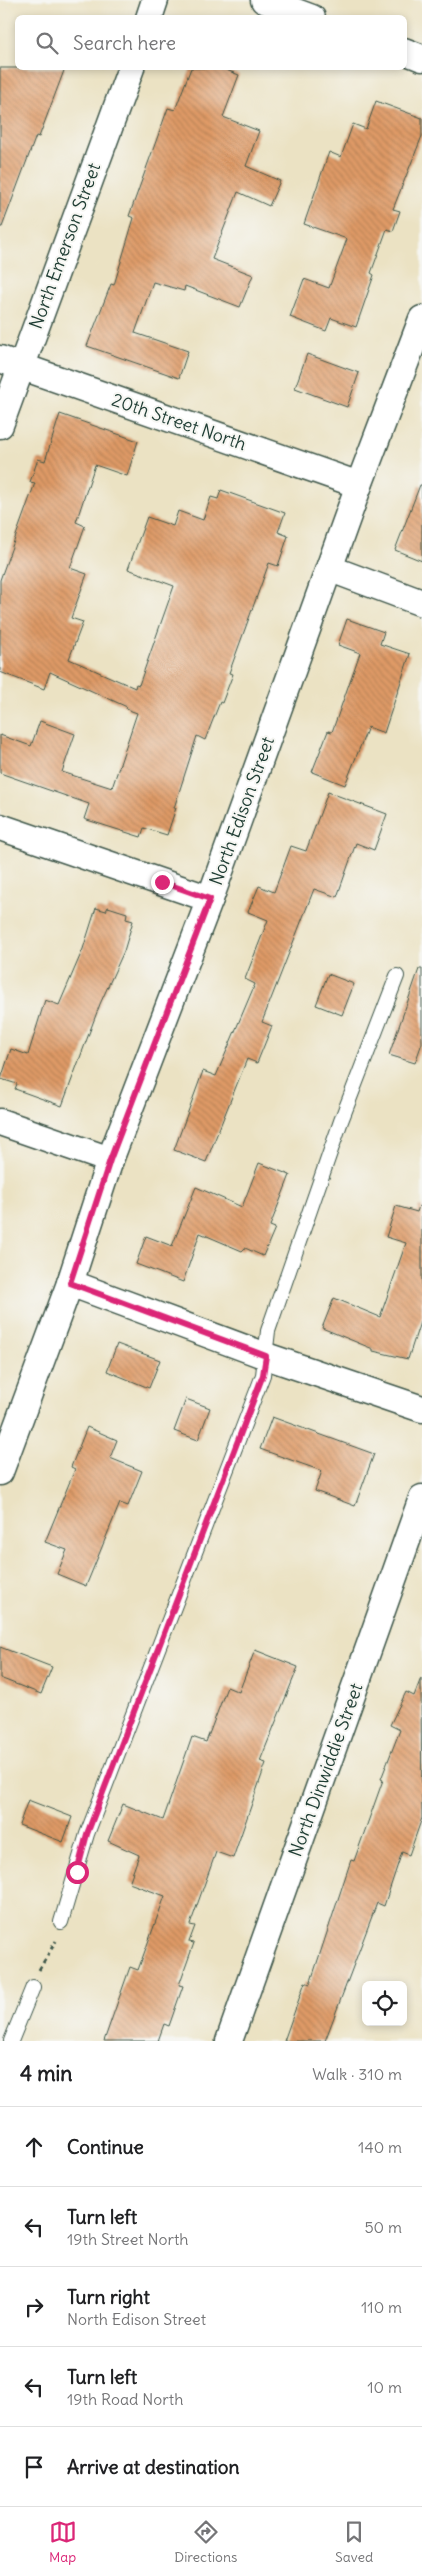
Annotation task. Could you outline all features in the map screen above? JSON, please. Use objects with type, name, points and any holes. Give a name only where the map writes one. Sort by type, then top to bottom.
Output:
[{"type":"street","points":[[150,15],[155,0]]},
{"type":"street","points":[[264,0],[304,15]]},
{"type":"street","points":[[407,53],[422,58]]},
{"type":"street","name":"North Emerson Street","points":[[0,425],[11,363],[130,70]]},
{"type":"street","name":"North Edison Street","points":[[0,1472],[70,1283],[110,1160],[210,899],[331,569],[359,485],[422,319]]},
{"type":"street","name":"20th Street North","points":[[11,363],[359,485]]},
{"type":"street","points":[[331,569],[422,603]]},
{"type":"street","points":[[0,827],[210,899]]},
{"type":"street","points":[[0,1122],[110,1160]]},
{"type":"street","points":[[70,1283],[266,1356],[422,1409]]},
{"type":"street","name":"North Dinwiddie Street","points":[[230,2041],[422,1498]]},
{"type":"lane","points":[[61,1922],[87,1834],[263,1375],[268,1331],[341,1121],[397,976]]},
{"type":"lane","points":[[11,2041],[34,1987]]},
{"type":"path","points":[[34,1987],[33,1982],[62,1929],[61,1922]]},
{"type":"building","points":[[0,68],[15,68],[15,70],[64,70],[39,137],[36,136],[2,227],[0,227]]},
{"type":"building","points":[[190,70],[226,70],[239,75],[223,117],[259,131],[246,166],[280,181],[269,206],[238,192],[212,259],[253,275],[240,307],[185,286],[184,291],[153,282],[135,333],[188,351],[179,378],[87,346],[111,284],[114,285],[134,218],[129,216],[168,108],[175,110]]},
{"type":"building","points":[[376,101],[422,118],[422,136],[393,209],[400,211],[393,231],[387,229],[371,273],[374,275],[356,327],[331,318],[326,331],[290,317],[304,279],[329,288],[347,239],[304,224],[329,152],[341,157],[353,124],[366,129]]},
{"type":"building","points":[[307,354],[359,373],[347,407],[295,388]]},
{"type":"building","points":[[60,414],[138,441],[127,476],[95,465],[76,522],[85,526],[70,568],[87,574],[71,618],[83,622],[69,659],[135,688],[136,684],[139,685],[174,586],[128,569],[147,517],[173,526],[178,511],[203,520],[211,497],[218,499],[221,490],[285,513],[278,532],[288,536],[278,566],[269,563],[229,673],[233,674],[222,703],[220,702],[205,740],[197,736],[167,835],[144,828],[141,837],[84,819],[89,804],[0,773],[0,735],[31,746],[40,721],[75,734],[62,772],[112,788],[137,713],[50,672],[44,689],[0,672],[0,580],[35,483],[30,482],[38,459],[45,461]]},
{"type":"building","points":[[420,485],[422,485],[422,561],[395,550]]},
{"type":"building","points":[[347,619],[384,632],[380,644],[410,654],[384,733],[368,727],[345,785],[312,772],[328,731],[332,732],[360,653],[338,645]]},
{"type":"building","points":[[328,792],[387,814],[374,850],[356,843],[337,897],[314,889],[262,1022],[272,1026],[257,1063],[247,1059],[206,1162],[174,1150],[203,1071],[216,1076],[255,984],[245,979],[268,920],[248,912],[259,886],[274,892],[291,846],[306,851]]},
{"type":"building","points":[[108,907],[127,913],[126,919],[133,921],[124,951],[100,1004],[62,1106],[15,1089],[17,1084],[1,1079],[11,1049],[28,1055],[45,1000],[59,1005],[83,949],[96,908],[106,911]]},
{"type":"building","points":[[419,969],[422,969],[422,1043],[415,1063],[389,1055]]},
{"type":"building","points":[[328,974],[354,984],[342,1015],[316,1005]]},
{"type":"building","points":[[259,1163],[290,1175],[270,1226],[275,1228],[263,1256],[245,1248],[242,1251],[200,1233],[183,1282],[136,1264],[146,1236],[172,1246],[196,1187],[242,1207]]},
{"type":"building","points":[[396,1206],[417,1212],[419,1206],[422,1207],[422,1316],[408,1359],[373,1351],[373,1349],[322,1328],[334,1298],[380,1317],[406,1243],[386,1237]]},
{"type":"building","points":[[117,1344],[160,1360],[149,1388],[107,1371]]},
{"type":"building","points":[[186,1399],[210,1408],[198,1440],[174,1431]]},
{"type":"building","points":[[272,1417],[374,1454],[355,1506],[315,1491],[322,1471],[260,1449]]},
{"type":"building","points":[[87,1427],[117,1440],[110,1458],[142,1471],[128,1506],[120,1503],[86,1586],[57,1574],[67,1550],[45,1542],[75,1469],[71,1467]]},
{"type":"building","points":[[0,1647],[52,1667],[41,1694],[0,1678]]},
{"type":"building","points":[[255,1650],[298,1667],[260,1761],[266,1763],[233,1858],[216,1852],[190,1925],[195,1926],[189,1942],[194,1943],[179,1985],[183,1986],[169,2026],[164,2024],[158,2041],[104,2041],[130,1967],[138,1970],[165,1896],[129,1883],[139,1855],[108,1841],[123,1804],[163,1820],[192,1737],[206,1742],[227,1687],[239,1692]]},
{"type":"building","points":[[421,1678],[422,1818],[409,1855],[402,1852],[384,1906],[377,1903],[325,2041],[284,2041],[305,1982],[310,1984],[351,1860],[354,1861],[383,1780],[381,1779],[400,1730],[390,1725],[406,1692],[414,1696]]},
{"type":"building","points":[[28,1800],[72,1817],[63,1842],[19,1825]]},
{"type":"route","points":[[77,1872],[87,1834],[263,1375],[266,1356],[70,1283],[110,1160],[210,899],[162,882]]}]
